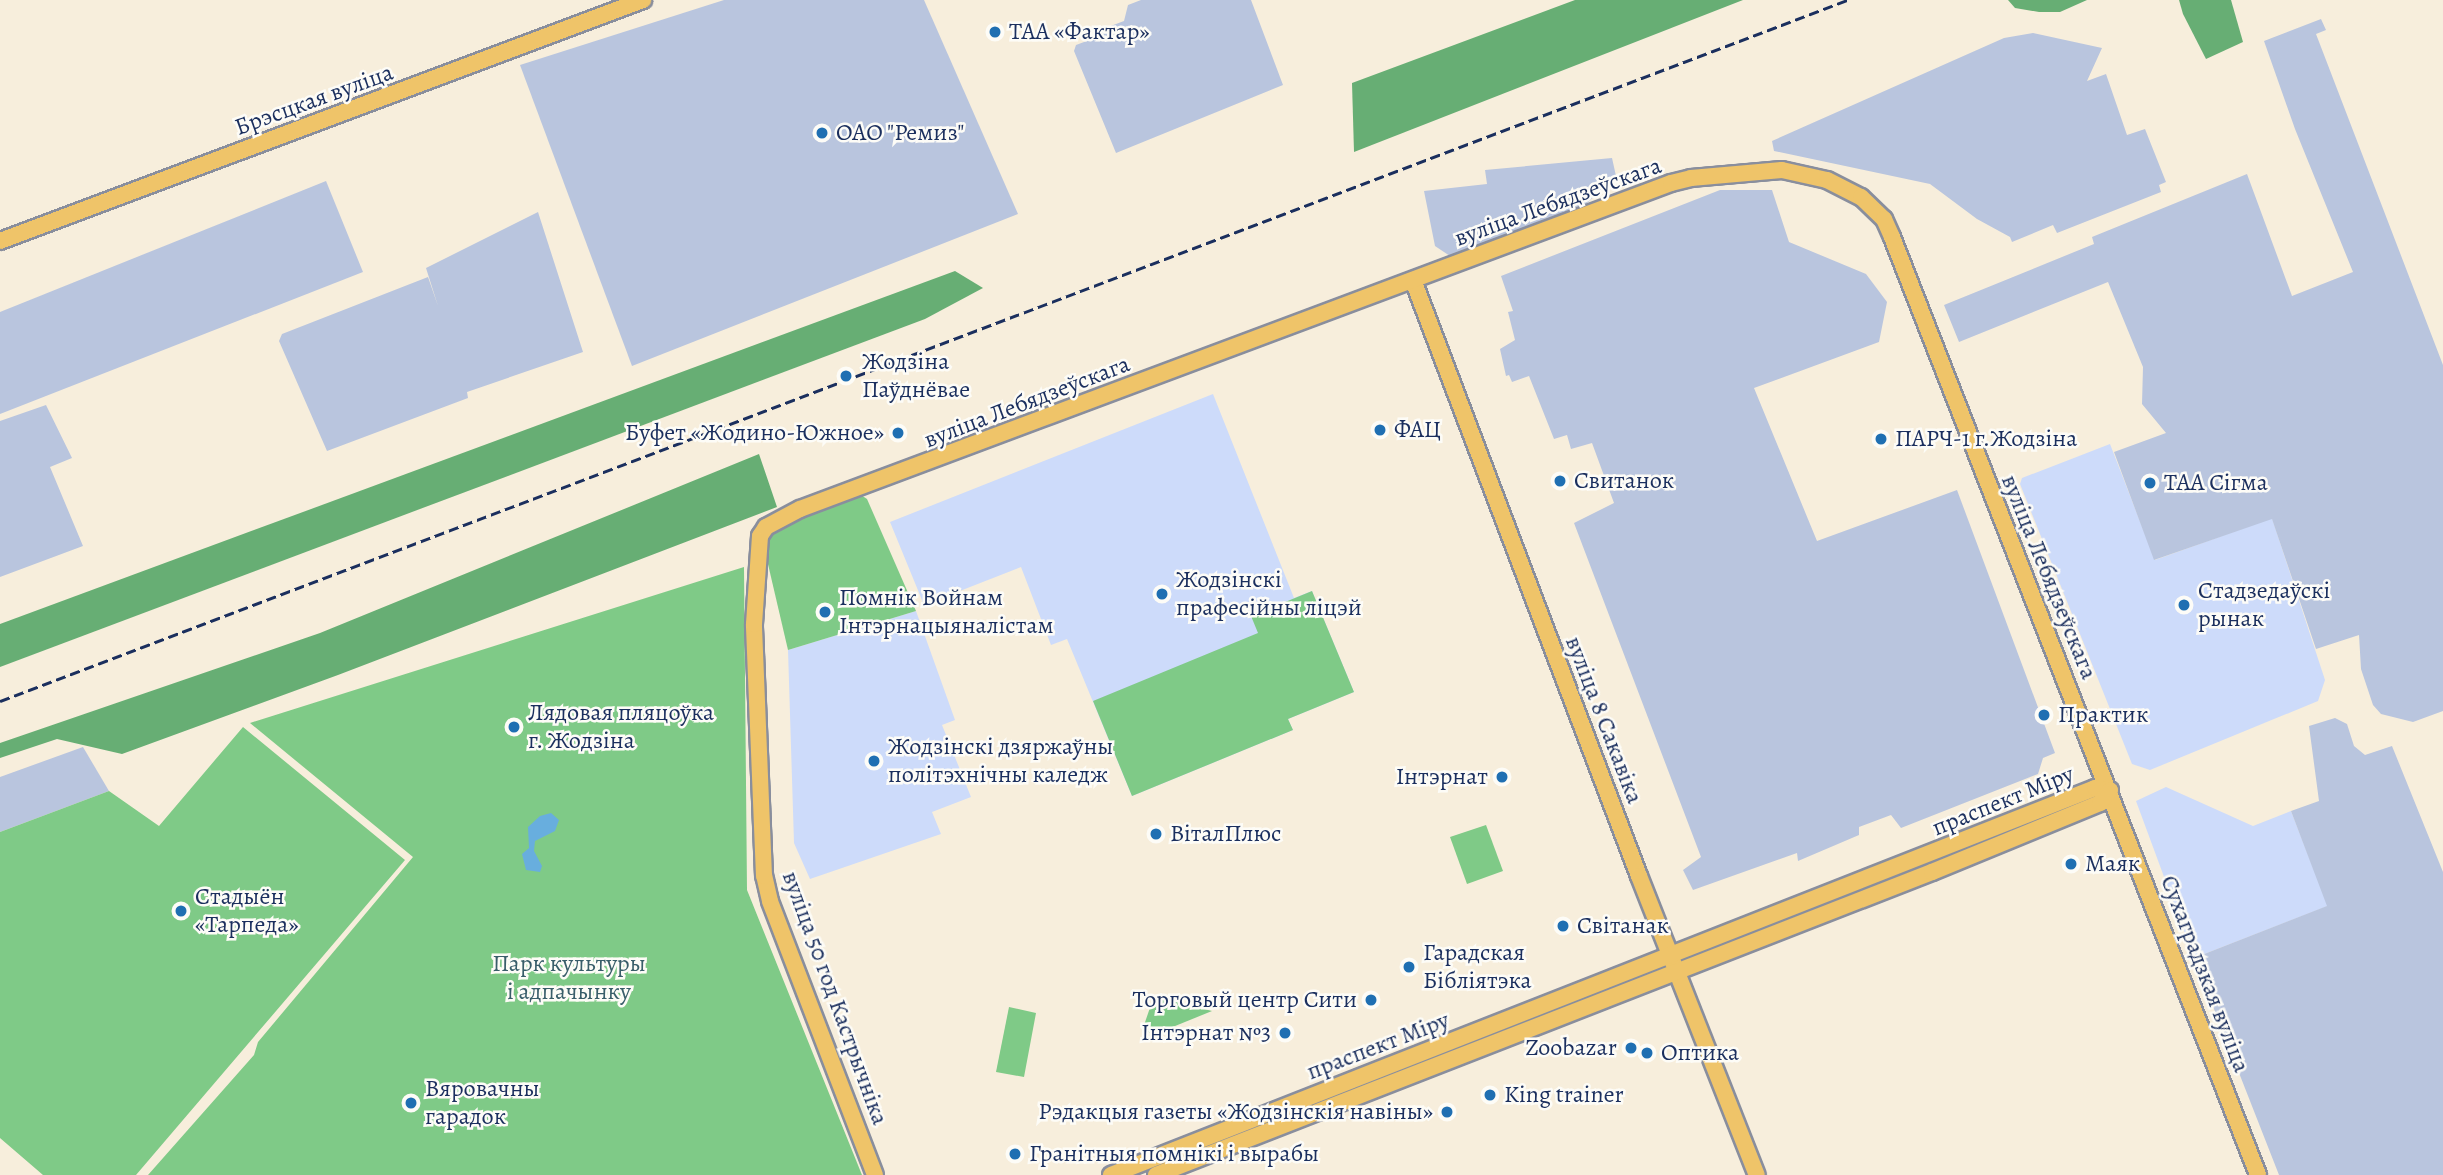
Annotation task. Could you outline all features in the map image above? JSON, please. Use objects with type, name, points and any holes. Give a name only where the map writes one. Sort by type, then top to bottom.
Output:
[{"type":"main road","name":"Брэсцкая вуліца","points":[[0,241],[642,0]]},
{"type":"main road","name":"вуліца Лебядзеўскага","points":[[754,624],[760,536],[774,521],[1690,177],[1782,170],[1827,180],[1861,197],[1884,219],[1938,349],[1983,476],[2110,790]]},
{"type":"main road","name":"вуліца 8 Сакавіка","points":[[1413,280],[1756,1175]]},
{"type":"main road","name":"вуліца 50 год Кастрычніка","points":[[754,624],[764,876],[770,901],[875,1175]]},
{"type":"main road","name":"праспект Міру","points":[[1111,1175],[1214,1143],[1903,875],[2095,788],[2110,790]]},
{"type":"main road","name":"Сухаградзкая вуліца","points":[[2110,790],[2258,1175]]},
{"type":"main road","name":"праспект Міру","points":[[1156,1175],[1214,1143]]},
{"type":"shaded area","points":[[724,0],[924,0],[1018,214],[632,366],[520,65]]},
{"type":"shaded area","points":[[1141,0],[1251,0],[1283,85],[1116,153],[1074,51],[1076,45],[1103,35],[1100,30],[1124,21],[1128,5]]},
{"type":"shaded area","points":[[2321,19],[2326,30],[2316,34],[2443,365],[2443,711],[2413,722],[2381,714],[2373,705],[2361,669],[2359,635],[2316,649],[2272,519],[2154,560],[2114,452],[2166,433],[2142,404],[2143,367],[2108,282],[1959,342],[1944,305],[2094,244],[2092,237],[2247,174],[2292,296],[2353,272],[2295,129],[2264,41]]},
{"type":"shaded area","points":[[2033,33],[2102,48],[2087,81],[2106,74],[2127,135],[2145,129],[2166,182],[2159,185],[2161,192],[2057,233],[2053,225],[2012,242],[2010,237],[1977,219],[1930,184],[1774,151],[1772,141],[2004,38]]},
{"type":"shaded area","points":[[1612,158],[1616,176],[1584,206],[1450,256],[1435,246],[1424,191],[1487,184],[1485,170]]},
{"type":"shaded area","points":[[326,181],[363,272],[0,414],[0,312]]},
{"type":"shaded area","name":"Світанак","points":[[1720,190],[1772,190],[1789,242],[1866,274],[1887,302],[1879,342],[1754,388],[1817,541],[1957,490],[2055,753],[2043,758],[2038,774],[1901,828],[1891,815],[1859,827],[1859,835],[1798,861],[1797,853],[1693,890],[1683,870],[1701,857],[1574,523],[1614,503],[1592,443],[1571,449],[1567,435],[1554,439],[1529,376],[1512,382],[1509,375],[1506,376],[1500,349],[1515,340],[1508,312],[1513,311],[1501,276]]},
{"type":"shaded area","points":[[538,212],[583,352],[467,392],[468,398],[327,451],[279,341],[282,334],[428,277],[438,306],[426,268]]},
{"type":"shaded area","name":"Жодзінскі прафесійны ліцэй","points":[[1213,394],[1294,598],[1312,591],[1354,692],[1288,719],[1293,730],[1132,796],[1067,639],[1051,645],[1021,567],[924,605],[890,522]]},
{"type":"shaded area","points":[[46,405],[72,458],[50,467],[83,546],[0,577],[0,421]]},
{"type":"shaded area","name":"Стадзедаўскі рынак","points":[[2110,444],[2155,560],[2272,518],[2325,680],[2318,701],[2150,770],[2132,764],[2020,484],[2022,478]]},
{"type":"shaded area","name":"Жодзінскі дзяржаўны політэхнічны каледж","points":[[916,611],[955,720],[942,725],[971,797],[932,812],[941,834],[810,879],[794,843],[788,650]]},
{"type":"shaded area","points":[[2335,718],[2347,724],[2354,746],[2365,755],[2392,746],[2443,872],[2443,1175],[2279,1175],[2194,958],[2327,906],[2291,811],[2319,801],[2309,726]]},
{"type":"shaded area","points":[[83,747],[109,791],[0,832],[0,777]]},
{"type":"shaded area","points":[[2166,787],[2253,826],[2291,811],[2328,906],[2194,958],[2136,801]]},
{"type":"green space","points":[[1575,0],[1743,0],[1354,152],[1352,83]]},
{"type":"green space","points":[[2008,0],[2087,0],[2060,12],[2039,12],[2015,8]]},
{"type":"green space","points":[[2179,0],[2231,0],[2243,42],[2206,59],[2183,14]]},
{"type":"green space","points":[[955,271],[983,288],[925,319],[0,667],[0,624]]},
{"type":"green space","points":[[759,454],[777,507],[338,675],[122,754],[57,739],[0,758],[0,743],[320,633]]},
{"type":"green space","points":[[858,493],[867,499],[916,611],[788,650],[764,547],[779,522]]},
{"type":"green space","name":"Парк культуры і адпачынку","points":[[744,567],[747,890],[862,1175],[148,1175],[254,1055],[258,1042],[413,857],[250,723]]},
{"type":"green space","points":[[1312,591],[1354,692],[1288,719],[1293,730],[1132,796],[1093,701],[1258,633],[1251,616]]},
{"type":"green space","name":"Стадыён «Тарпеда»","points":[[243,727],[405,860],[136,1175],[43,1175],[0,1138],[0,832],[109,791],[159,826]]},
{"type":"green space","points":[[1486,825],[1503,871],[1467,884],[1450,837]]},
{"type":"green space","points":[[1154,996],[1212,1011],[1153,1035],[1143,1028]]},
{"type":"green space","points":[[1009,1007],[1036,1013],[1024,1077],[996,1072]]},
{"type":"water","points":[[551,813],[559,820],[555,831],[535,841],[534,851],[542,866],[540,872],[526,870],[522,854],[529,848],[528,827],[540,816]]},
{"type":"railway","points":[[0,701],[1847,0]]},
{"type":"place","name":"ТАА «Фактар»","points":[[995,32]]},
{"type":"place","name":"ОАО \"Ремиз\"","points":[[822,133]]},
{"type":"place","name":"Жодзіна Паўднёвае","points":[[846,376]]},
{"type":"place","name":"ФАЦ","points":[[1380,430]]},
{"type":"place","name":"Буфет «Жодино-Южное»","points":[[898,433]]},
{"type":"place","name":"ПАРЧ-1 г.Жодзіна","points":[[1881,439]]},
{"type":"place","name":"Свитанок","points":[[1560,481]]},
{"type":"place","name":"ТАА Сігма","points":[[2150,483]]},
{"type":"place","name":"Жодзінскі прафесійны ліцэй","points":[[1162,594]]},
{"type":"place","name":"Стадзедаўскі рынак","points":[[2184,605]]},
{"type":"place","name":"Помнік Войнам Інтэрнацыяналістам","points":[[825,612]]},
{"type":"place","name":"Практик","points":[[2044,715]]},
{"type":"place","name":"Лядовая пляцоўка г. Жодзіна","points":[[514,727]]},
{"type":"place","name":"Жодзінскі дзяржаўны політэхнічны каледж","points":[[874,761]]},
{"type":"place","name":"Інтэрнат","points":[[1502,777]]},
{"type":"place","name":"ВіталПлюс","points":[[1156,834]]},
{"type":"place","name":"Маяк","points":[[2071,864]]},
{"type":"place","name":"Стадыён «Тарпеда»","points":[[181,911]]},
{"type":"place","name":"Світанак","points":[[1563,926]]},
{"type":"place","name":"Гарадская Бібліятэка","points":[[1409,967]]},
{"type":"place","name":"Торговый центр Сити","points":[[1371,1000]]},
{"type":"place","name":"Інтэрнат №3","points":[[1285,1033]]},
{"type":"place","name":"Zoobazar","points":[[1631,1048]]},
{"type":"place","name":"Оптика","points":[[1647,1053]]},
{"type":"place","name":"King trainer","points":[[1490,1095]]},
{"type":"place","name":"Вяровачны гарадок","points":[[411,1103]]},
{"type":"place","name":"Рэдакцыя газеты «Жодзінскія навіны»","points":[[1447,1112]]},
{"type":"place","name":"Гранітныя помнікі і вырабы","points":[[1015,1154]]}]
